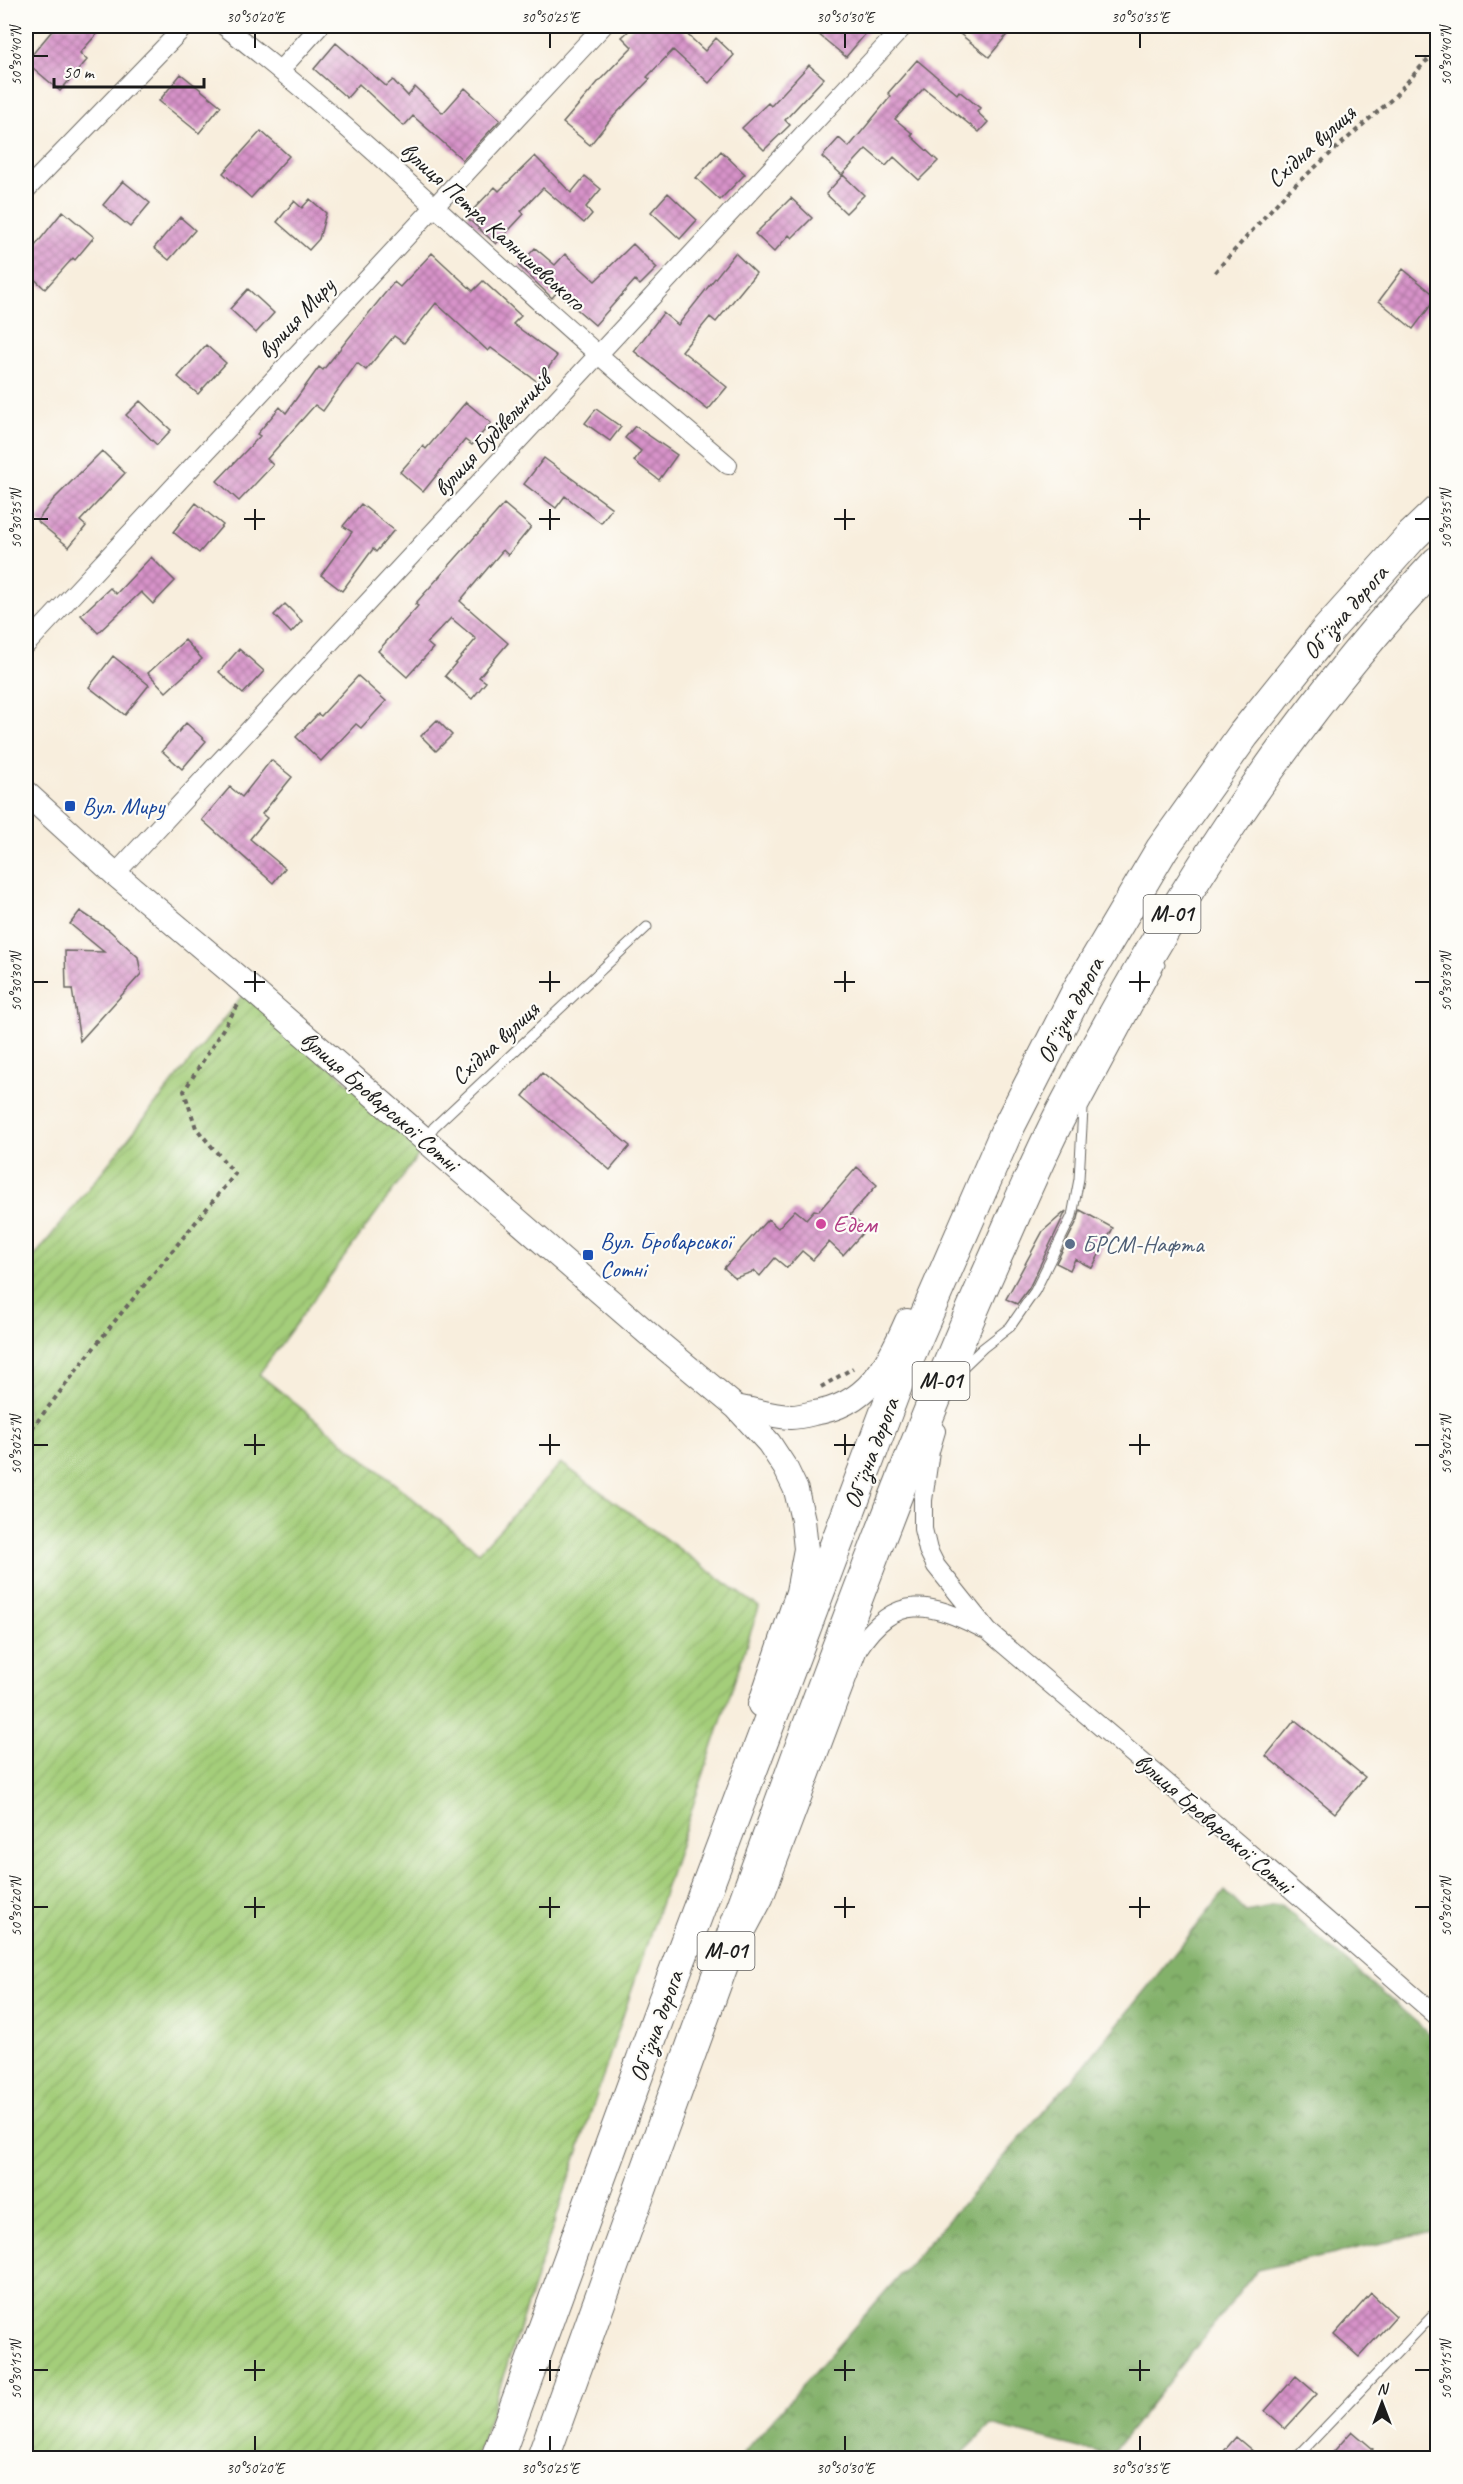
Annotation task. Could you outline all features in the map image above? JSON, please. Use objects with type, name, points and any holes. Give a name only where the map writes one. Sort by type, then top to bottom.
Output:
[{"type":"highway","name":"Обʼїзна дорога","points":[[497,2458],[664,2001],[899,1378],[1007,1130],[1079,989],[1162,849],[1244,735],[1325,633],[1437,511]]},
{"type":"highway","name":"Обʼїзна дорога","points":[[543,2458],[702,2016],[868,1568],[968,1318],[1059,1116],[1197,872],[1277,756],[1349,662],[1437,562]]},
{"type":"street","points":[[26,190],[185,26]]},
{"type":"street","name":"вулиця Петра Калнишевського","points":[[225,26],[281,69],[435,204],[599,355],[728,465]]},
{"type":"street","points":[[281,69],[320,26]]},
{"type":"street","name":"вулиця Миру","points":[[26,645],[603,26]]},
{"type":"street","name":"вулиця Будівельників","points":[[115,874],[904,26]]},
{"type":"street","name":"вулиця Броварської Сотні","points":[[26,793],[115,874],[736,1407],[769,1443],[786,1469],[796,1490],[803,1520],[806,1549],[798,1592],[664,2001]]},
{"type":"street","points":[[736,1407],[792,1417],[812,1414],[849,1403],[873,1384],[894,1349],[990,1135],[1079,989]]},
{"type":"street","name":"вулиця Броварської Сотні","points":[[968,1318],[957,1373],[930,1452],[923,1500],[923,1529],[928,1550],[936,1566],[988,1631],[1254,1857],[1437,2017]]},
{"type":"street","name":"вулиця Броварської Сотні","points":[[702,2016],[764,1899],[858,1649],[870,1629],[887,1615],[909,1608],[931,1607],[952,1613],[988,1631]]},
{"type":"lane","points":[[1171,937],[1197,872]]},
{"type":"lane","name":"Східна вулиця","points":[[425,1140],[434,1127],[647,927]]},
{"type":"lane","points":[[916,1446],[957,1373],[983,1348],[1010,1327],[1035,1291],[1072,1216],[1079,1179],[1083,1109],[1162,959]]},
{"type":"lane","points":[[1296,2458],[1437,2310]]},
{"type":"path","points":[[1431,26],[1437,35]]},
{"type":"path","name":"Східна вулиця","points":[[1215,272],[1286,193],[1393,98],[1425,62],[1437,54]]},
{"type":"path","points":[[26,1436],[110,1327],[235,1174],[196,1128],[184,1091],[249,987]]},
{"type":"path","points":[[817,1388],[828,1384],[861,1363]]},
{"type":"green space","points":[[249,987],[420,1153],[259,1374],[479,1552],[561,1463],[759,1607],[476,2458],[26,2458],[26,1267]]},
{"type":"green space","points":[[1225,1891],[1246,1912],[1281,1905],[1437,2040],[1437,2231],[1257,2270],[1110,2456],[991,2425],[958,2458],[739,2458],[1083,2067]]},
{"type":"building","points":[[56,26],[104,26],[80,53],[87,60],[60,91],[26,62]]},
{"type":"building","points":[[634,26],[678,26],[705,51],[716,38],[734,55],[709,83],[673,50],[647,77],[650,79],[610,120],[590,145],[563,123],[632,47],[622,37]]},
{"type":"building","points":[[825,26],[872,26],[846,57],[818,34]]},
{"type":"building","points":[[950,26],[1014,26],[989,57]]},
{"type":"building","points":[[336,43],[386,86],[393,80],[408,96],[415,87],[443,113],[465,88],[500,120],[463,160],[413,116],[404,126],[359,84],[347,98],[314,69]]},
{"type":"building","points":[[917,60],[957,94],[959,91],[980,108],[977,112],[988,122],[979,132],[924,88],[895,119],[913,134],[911,136],[938,161],[919,180],[894,157],[886,166],[866,149],[842,175],[822,157],[839,138],[849,147],[891,96],[888,93]]},
{"type":"building","points":[[809,65],[824,78],[785,120],[790,125],[764,150],[742,128],[768,103],[771,106]]},
{"type":"building","points":[[181,74],[221,106],[199,133],[159,101]]},
{"type":"building","points":[[261,131],[289,156],[251,198],[223,173]]},
{"type":"building","points":[[721,151],[745,174],[720,200],[696,178]]},
{"type":"building","points":[[535,156],[571,193],[585,176],[601,189],[586,207],[592,214],[584,223],[543,188],[521,211],[524,214],[496,244],[466,217],[495,187],[499,191]]},
{"type":"building","points":[[843,175],[864,195],[846,213],[826,194]]},
{"type":"building","points":[[123,181],[150,203],[130,227],[103,205]]},
{"type":"building","points":[[668,193],[697,220],[680,239],[651,212]]},
{"type":"building","points":[[791,198],[812,218],[792,238],[789,235],[774,252],[755,234]]},
{"type":"building","points":[[310,199],[326,213],[319,239],[309,250],[277,222],[294,201],[302,208]]},
{"type":"building","points":[[63,211],[94,237],[75,260],[73,258],[45,289],[26,271],[26,238],[35,246]]},
{"type":"building","points":[[180,217],[195,230],[169,260],[154,248]]},
{"type":"building","points":[[633,244],[657,268],[640,285],[635,280],[595,325],[557,292],[552,298],[519,266],[535,248],[555,265],[565,254],[595,281]]},
{"type":"building","points":[[432,253],[473,291],[483,281],[521,316],[513,324],[557,356],[538,382],[491,348],[488,351],[436,303],[404,343],[394,336],[366,370],[357,363],[323,411],[315,405],[267,459],[273,465],[239,501],[217,481],[260,436],[257,434],[280,407],[286,413],[319,367],[323,370],[394,282],[400,287]]},
{"type":"building","points":[[735,253],[756,273],[716,322],[710,317],[682,351],[727,387],[708,410],[634,351],[663,313],[678,325]]},
{"type":"building","points":[[1403,269],[1437,297],[1413,329],[1379,301]]},
{"type":"building","points":[[248,289],[274,313],[256,333],[230,309]]},
{"type":"building","points":[[206,345],[226,363],[198,394],[178,377]]},
{"type":"building","points":[[140,401],[171,430],[157,445],[126,415]]},
{"type":"building","points":[[466,402],[491,423],[472,445],[465,440],[423,492],[400,472],[423,446],[426,449]]},
{"type":"building","points":[[596,409],[621,427],[610,441],[585,423]]},
{"type":"building","points":[[635,426],[677,455],[659,480],[634,461],[641,451],[625,438]]},
{"type":"building","points":[[102,451],[125,473],[80,521],[86,526],[69,547],[37,521],[53,500]]},
{"type":"building","points":[[544,458],[612,508],[601,523],[565,496],[556,508],[524,484]]},
{"type":"building","points":[[196,503],[223,525],[199,553],[173,532]]},
{"type":"building","points":[[361,504],[394,530],[376,552],[373,549],[342,591],[321,575],[352,532],[343,526]]},
{"type":"building","points":[[504,504],[531,527],[508,555],[503,550],[460,601],[508,643],[479,677],[486,682],[472,699],[445,676],[476,639],[451,618],[427,643],[433,648],[407,677],[378,651],[418,606],[415,604]]},
{"type":"building","points":[[151,557],[175,581],[153,604],[141,592],[98,633],[81,615],[110,588],[116,594]]},
{"type":"building","points":[[285,604],[302,621],[291,633],[274,615]]},
{"type":"building","points":[[185,640],[202,659],[166,692],[148,673]]},
{"type":"building","points":[[239,649],[264,671],[243,694],[219,672]]},
{"type":"building","points":[[113,656],[149,685],[125,715],[89,687]]},
{"type":"building","points":[[358,676],[386,701],[361,728],[356,724],[321,761],[296,737],[318,714],[321,716]]},
{"type":"building","points":[[437,720],[452,735],[436,751],[421,736]]},
{"type":"building","points":[[186,723],[206,741],[182,769],[162,751]]},
{"type":"building","points":[[271,760],[292,777],[262,814],[267,818],[250,839],[285,868],[273,883],[202,820],[230,787],[242,797]]},
{"type":"building","points":[[80,911],[109,930],[138,957],[141,974],[80,1041],[72,989],[66,989],[65,951],[104,952],[70,924]]},
{"type":"building","points":[[542,1073],[630,1146],[610,1170],[523,1096]]},
{"type":"building","name":"Едем","points":[[857,1167],[877,1185],[850,1215],[866,1229],[843,1255],[829,1242],[813,1260],[802,1251],[787,1268],[775,1258],[760,1276],[755,1271],[735,1278],[724,1268],[768,1219],[778,1228],[795,1210],[806,1219],[814,1210],[819,1211]]},
{"type":"building","points":[[1080,1210],[1113,1228],[1092,1268],[1075,1259],[1070,1270],[1056,1263],[1078,1219]]},
{"type":"building","points":[[1066,1211],[1029,1288],[1017,1304],[1006,1299],[1043,1231]]},
{"type":"building","points":[[1295,1720],[1365,1777],[1335,1813],[1266,1756]]},
{"type":"building","points":[[1371,2293],[1396,2316],[1359,2357],[1334,2335]]},
{"type":"building","points":[[1296,2376],[1317,2394],[1285,2429],[1265,2411]]},
{"type":"building","points":[[1352,2431],[1373,2449],[1365,2458],[1328,2458]]},
{"type":"building","points":[[1236,2437],[1261,2458],[1218,2458]]},
{"type":"place","name":"Вул. Миру","points":[[70,806]]},
{"type":"place","name":"Едем","points":[[821,1224]]},
{"type":"place","name":"БРСМ-Нафта","points":[[1070,1244]]},
{"type":"place","name":"Вул. Броварської Cотні","points":[[588,1255]]}]
